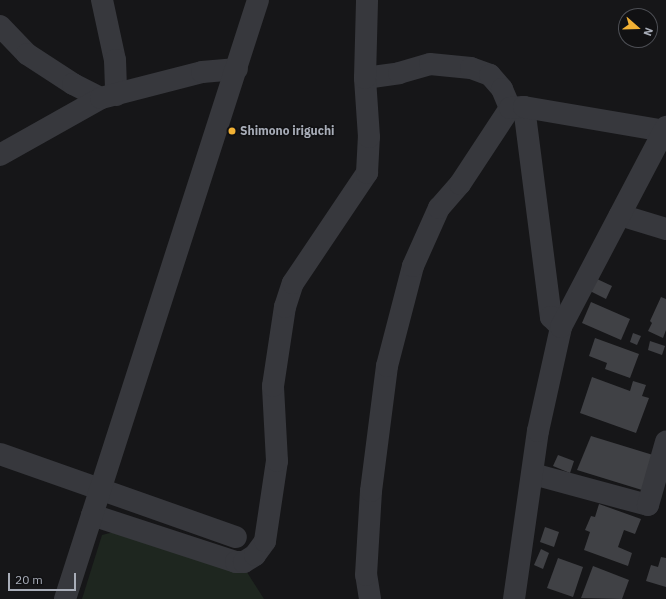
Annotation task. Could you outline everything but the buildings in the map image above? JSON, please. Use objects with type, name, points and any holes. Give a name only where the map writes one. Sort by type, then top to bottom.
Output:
[{"type":"street","points":[[102,0],[115,60],[109,97]]},
{"type":"street","points":[[65,599],[258,0]]},
{"type":"street","points":[[92,515],[236,562],[244,562],[255,555],[265,541],[277,461],[273,386],[285,307],[293,283],[367,173],[369,137],[365,78],[367,0]]},
{"type":"street","points":[[0,26],[27,54],[73,84],[109,97]]},
{"type":"street","points":[[365,78],[399,73],[430,64],[471,68],[490,75],[517,108],[551,317],[561,327]]},
{"type":"street","points":[[0,155],[109,97],[202,72],[236,70]]},
{"type":"street","points":[[514,599],[538,431],[561,327],[620,215],[664,136],[517,108]]},
{"type":"street","points":[[370,599],[366,575],[371,491],[387,366],[413,266],[439,208],[460,184],[517,108]]},
{"type":"street","points":[[620,215],[666,229]]},
{"type":"street","points":[[532,474],[648,505],[666,442]]},
{"type":"street","points":[[0,454],[236,537]]},
{"type":"shaded area","points":[[141,525],[238,558],[264,599],[82,599],[102,535]]},
{"type":"place","name":"Shimono iriguchi","points":[[232,131]]}]
